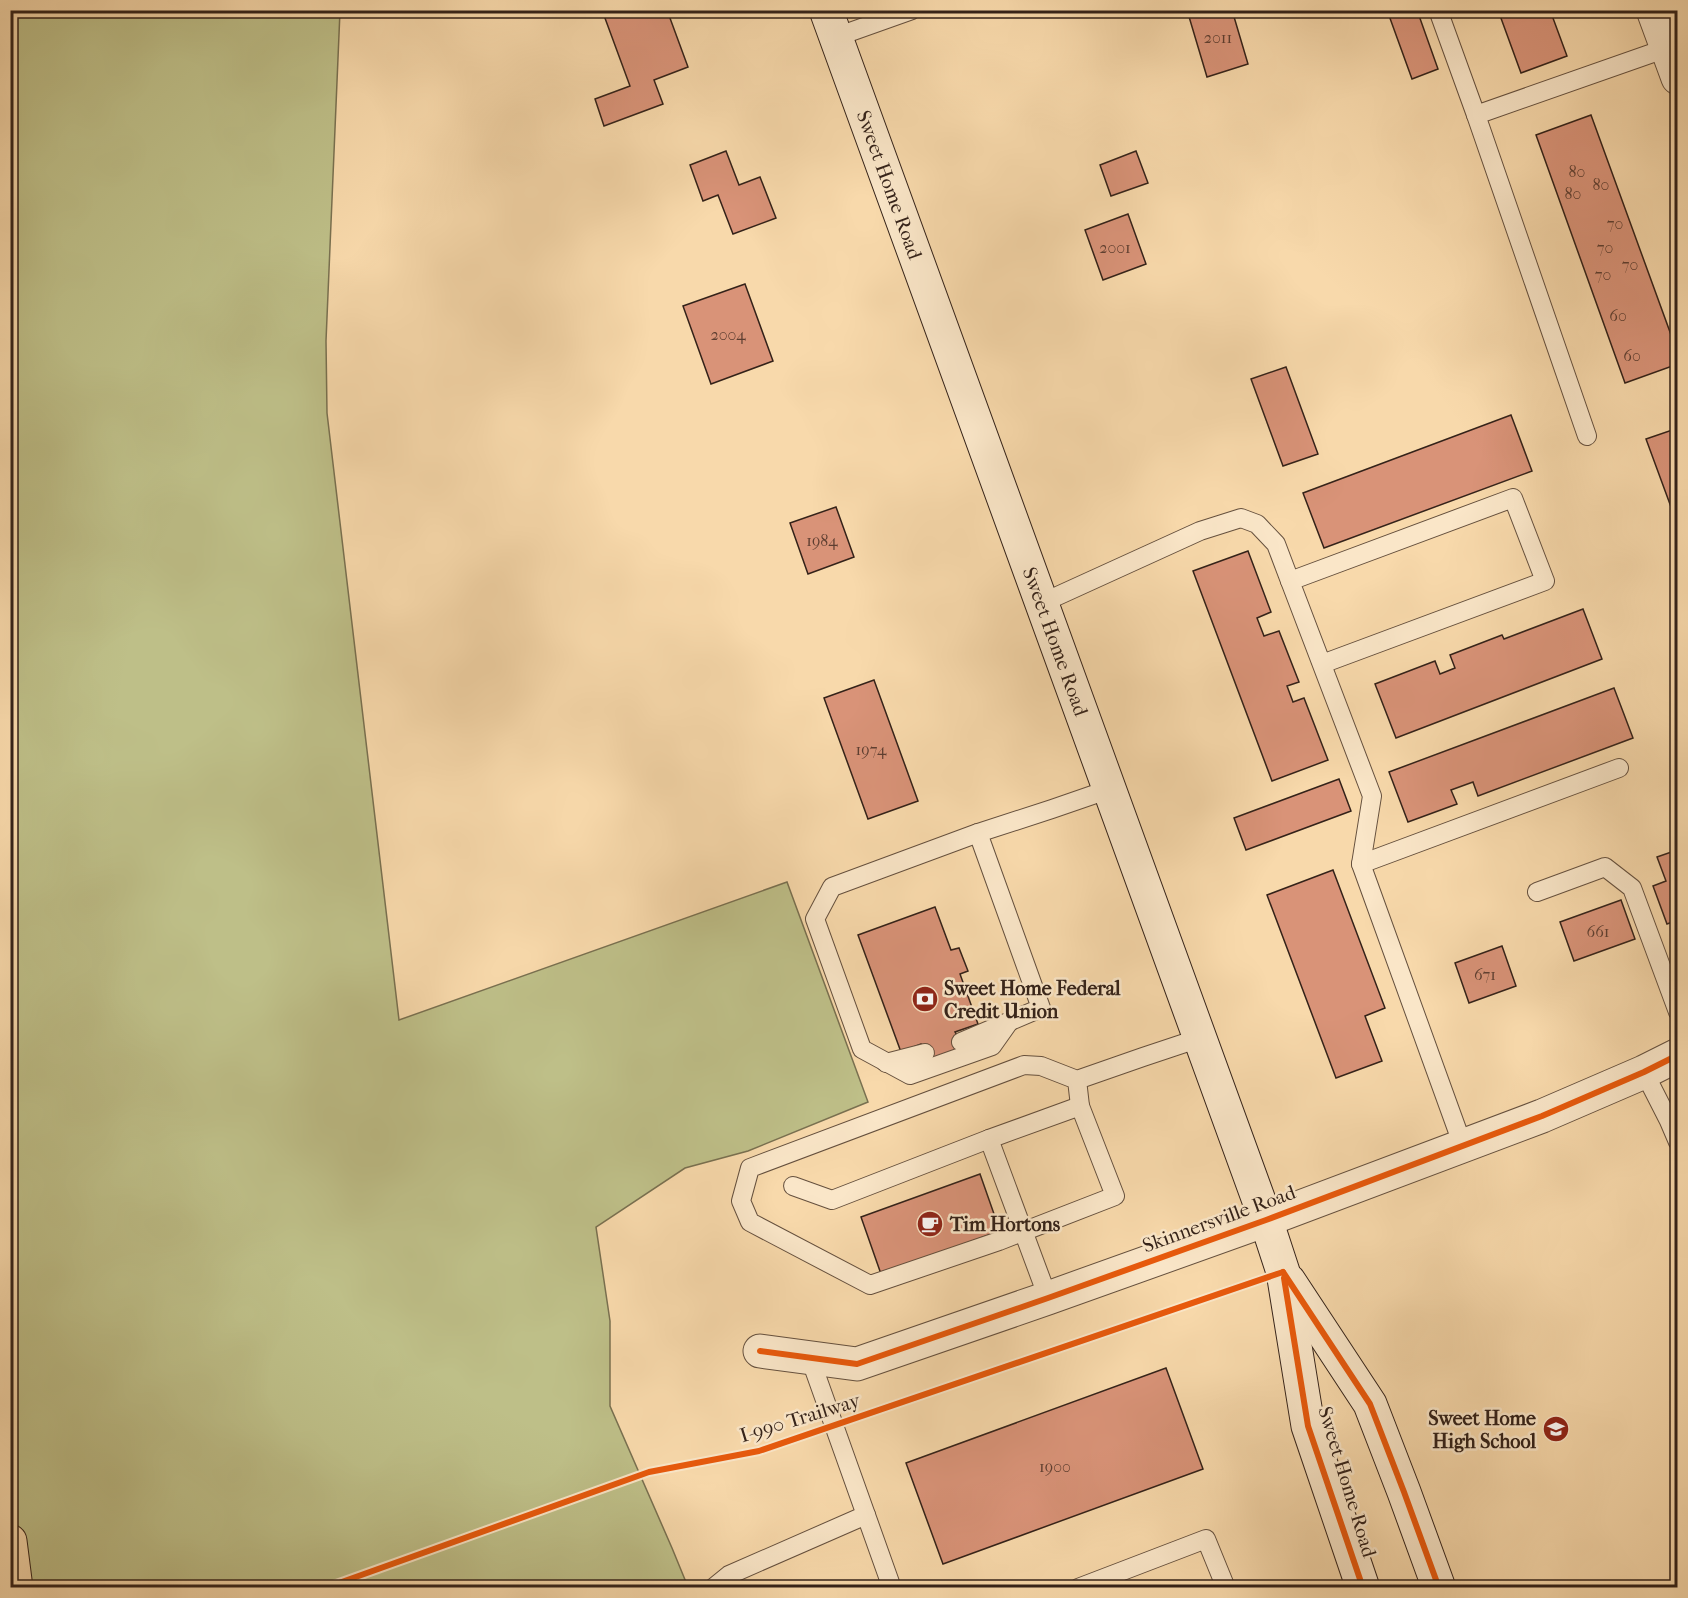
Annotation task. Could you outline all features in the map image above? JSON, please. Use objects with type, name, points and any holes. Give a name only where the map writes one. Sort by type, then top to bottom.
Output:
[{"type":"highway","points":[[10,1541],[16,1587]]},
{"type":"main road","points":[[1653,10],[1672,63]]},
{"type":"main road","name":"Sweet Home Road","points":[[831,24],[1266,1220],[1283,1272],[1308,1426],[1363,1587]]},
{"type":"main road","name":"Skinnersville Road","points":[[760,1351],[857,1364],[1266,1220],[1463,1146],[1542,1116],[1644,1072],[1677,1055]]},
{"type":"main road","name":"Sweet Home Road","points":[[1283,1272],[1370,1404],[1439,1587]]},
{"type":"lane","points":[[831,24],[912,10]]},
{"type":"lane","points":[[1438,10],[1587,435]]},
{"type":"lane","points":[[1476,115],[1672,63]]},
{"type":"lane","points":[[1290,581],[1513,498],[1545,581],[1322,664]]},
{"type":"lane","points":[[1042,603],[1200,531],[1241,518],[1257,524],[1276,544],[1372,796],[1361,864],[1463,1146]]},
{"type":"lane","points":[[1361,864],[1619,768]]},
{"type":"lane","points":[[1009,1022],[992,1046],[910,1076],[862,1049],[815,919],[832,887],[1110,789]]},
{"type":"lane","points":[[961,1042],[1041,1008],[978,834]]},
{"type":"lane","points":[[1537,892],[1605,867],[1632,888],[1677,1012]]},
{"type":"lane","points":[[1077,1080],[1080,1106],[1114,1196],[999,1241],[870,1285],[750,1222],[741,1201],[750,1168],[1024,1065],[1041,1066],[1077,1080],[1200,1038]]},
{"type":"lane","points":[[886,1063],[925,1053]]},
{"type":"lane","points":[[1644,1072],[1677,1142]]},
{"type":"lane","points":[[793,1186],[832,1200],[1080,1106]]},
{"type":"lane","points":[[989,1139],[1048,1298]]},
{"type":"lane","points":[[810,1358],[892,1587]]},
{"type":"lane","points":[[713,1587],[729,1575],[866,1515]]},
{"type":"lane","points":[[1078,1587],[1206,1539],[1226,1587]]},
{"type":"green space","points":[[11,11],[340,11],[326,341],[327,413],[399,1020],[787,882],[868,1102],[748,1151],[685,1168],[596,1227],[610,1321],[610,1406],[688,1587],[11,1588]]},
{"type":"building","points":[[602,10],[667,10],[688,67],[654,80],[663,104],[604,126],[595,99],[630,86]]},
{"type":"building","points":[[1187,10],[1232,10],[1248,64],[1207,77]]},
{"type":"building","points":[[1387,10],[1417,10],[1438,69],[1412,79]]},
{"type":"building","points":[[1498,10],[1550,10],[1567,56],[1521,73]]},
{"type":"building","points":[[1591,115],[1678,354],[1678,364],[1625,383],[1536,135]]},
{"type":"building","points":[[726,151],[739,185],[760,177],[776,218],[733,234],[718,195],[703,201],[690,165]]},
{"type":"building","points":[[1136,151],[1148,183],[1111,196],[1100,165]]},
{"type":"building","points":[[1128,214],[1146,264],[1103,280],[1085,230]]},
{"type":"building","points":[[745,284],[773,361],[711,384],[683,306]]},
{"type":"building","points":[[1286,367],[1318,454],[1283,466],[1251,379]]},
{"type":"building","points":[[1511,415],[1532,471],[1324,548],[1303,493]]},
{"type":"building","points":[[1678,428],[1678,526],[1646,439]]},
{"type":"building","points":[[836,507],[854,557],[808,574],[790,523]]},
{"type":"building","points":[[1248,551],[1271,612],[1257,618],[1264,636],[1279,631],[1299,682],[1287,686],[1293,702],[1304,698],[1328,760],[1272,781],[1193,571]]},
{"type":"building","points":[[1583,609],[1602,659],[1396,738],[1375,684],[1435,661],[1440,674],[1455,668],[1450,655],[1502,635],[1504,639]]},
{"type":"building","points":[[874,680],[918,801],[868,819],[824,698]]},
{"type":"building","points":[[1614,688],[1633,738],[1478,796],[1473,782],[1451,790],[1457,804],[1408,822],[1389,772]]},
{"type":"building","points":[[1339,779],[1351,811],[1246,850],[1234,818]]},
{"type":"building","points":[[1677,850],[1678,920],[1667,924],[1653,886],[1666,881],[1657,857]]},
{"type":"building","points":[[1333,870],[1385,1008],[1365,1016],[1382,1061],[1336,1078],[1267,895]]},
{"type":"building","points":[[1621,900],[1635,939],[1574,961],[1560,922]]},
{"type":"building","name":"Sweet Home Federal Credit Union","points":[[935,907],[951,950],[959,948],[968,971],[960,974],[978,1024],[955,1032],[961,1042],[963,1052],[928,1065],[921,1044],[901,1052],[858,935]]},
{"type":"building","points":[[1502,946],[1516,986],[1469,1003],[1455,963]]},
{"type":"building","name":"Tim Hortons","points":[[980,1174],[1000,1231],[881,1274],[861,1217]]},
{"type":"building","points":[[1166,1368],[1203,1469],[943,1564],[906,1463]]},
{"type":"cycle path","points":[[760,1351],[857,1364],[1266,1220],[1542,1116],[1678,1055]]},
{"type":"cycle path","points":[[1283,1272],[1370,1404],[1439,1588]]},
{"type":"cycle path","name":"I-990 Trailway","points":[[325,1588],[649,1472],[759,1451],[1283,1272]]},
{"type":"cycle path","points":[[1284,1278],[1308,1426],[1363,1588]]},
{"type":"place","name":"Sweet Home Federal Credit Union","points":[[925,999]]},
{"type":"place","name":"Tim Hortons","points":[[930,1224]]},
{"type":"place","name":"Sweet Home High School","points":[[1556,1429]]}]
